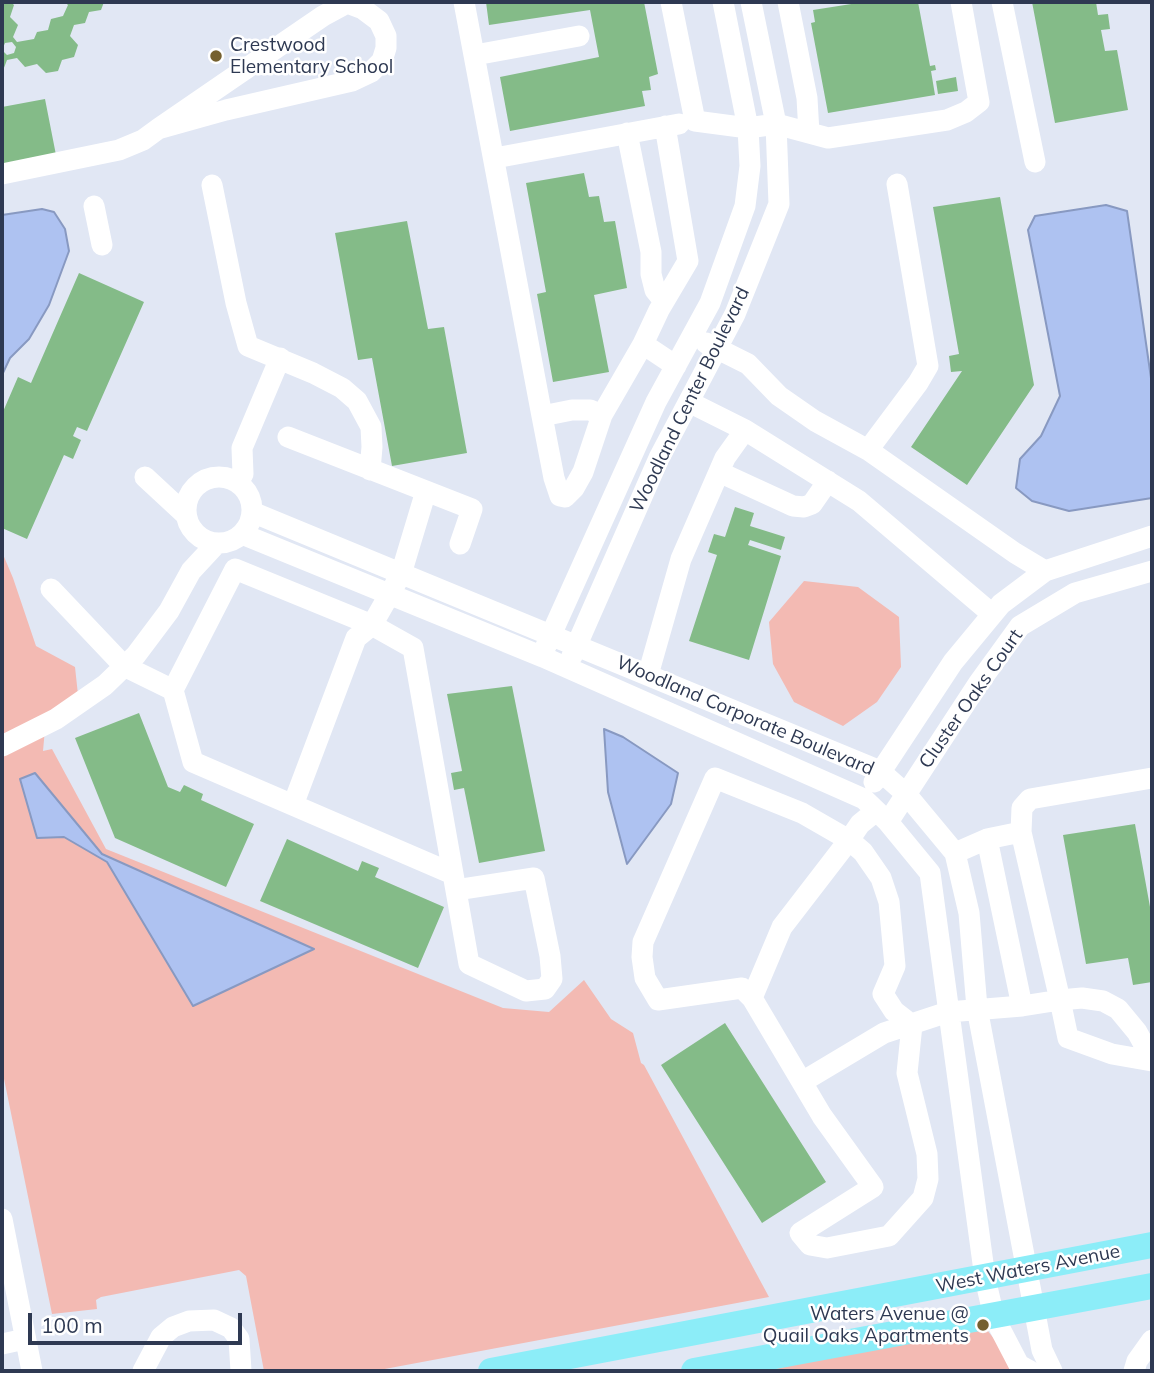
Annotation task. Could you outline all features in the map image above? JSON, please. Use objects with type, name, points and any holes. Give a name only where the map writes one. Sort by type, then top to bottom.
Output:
[{"type":"main road","name":"West Waters Avenue","points":[[491,1371],[1152,1245]]},
{"type":"main road","name":"West Waters Avenue","points":[[694,1371],[1152,1286]]},
{"type":"street","points":[[464,2],[541,416],[560,496],[565,497],[574,488],[583,472],[602,415],[688,261],[665,126]]},
{"type":"street","points":[[671,2],[695,121]]},
{"type":"street","name":"Woodland Center Boulevard","points":[[543,657],[550,635],[673,371],[709,303],[745,206],[750,166],[748,128],[723,2]]},
{"type":"street","name":"Woodland Center Boulevard","points":[[567,668],[659,458],[736,314],[779,204],[776,124],[751,2]]},
{"type":"street","points":[[788,2],[807,98],[809,133]]},
{"type":"street","points":[[495,158],[695,121],[748,128],[776,124],[828,138],[947,120],[966,112],[979,102],[961,2]]},
{"type":"street","points":[[1002,2],[1035,162]]},
{"type":"street","points":[[2,174],[120,150],[143,139],[323,16],[347,3],[363,9],[379,21],[386,36],[382,61],[371,72],[352,81],[226,110],[158,129]]},
{"type":"street","points":[[475,55],[579,36]]},
{"type":"street","points":[[627,134],[652,253],[651,274],[655,290],[664,302]]},
{"type":"street","points":[[868,450],[928,366],[897,184]]},
{"type":"street","points":[[212,185],[236,303],[248,346],[342,388],[357,401],[371,427],[370,470]]},
{"type":"street","points":[[94,206],[102,245]]},
{"type":"street","points":[[692,337],[748,364],[779,396],[815,421],[868,450],[1045,571]]},
{"type":"street","points":[[643,344],[673,371],[692,395],[859,500],[992,614]]},
{"type":"street","points":[[238,483],[243,474],[242,448],[280,358]]},
{"type":"street","points":[[541,416],[572,410],[590,410],[602,415]]},
{"type":"street","points":[[648,675],[681,559],[725,458],[746,430]]},
{"type":"street","points":[[288,437],[472,509],[460,544]]},
{"type":"street","points":[[191,571],[186,503],[190,493],[242,448]]},
{"type":"street","points":[[719,472],[793,506],[804,508],[812,504],[828,481]]},
{"type":"street","points":[[145,477],[204,481],[229,478],[238,483],[251,501],[251,520],[242,534],[235,539],[217,543],[198,536],[188,521],[145,477]]},
{"type":"street","points":[[293,805],[356,638],[372,625],[401,574],[426,491]]},
{"type":"street","name":"Woodland Corporate Boulevard","points":[[252,512],[880,771],[906,794],[955,853],[969,913],[977,1008],[1042,1350],[1052,1371]]},
{"type":"street","name":"Woodland Corporate Boulevard","points":[[242,534],[543,657],[876,811],[930,873],[985,1278],[993,1317],[1019,1365],[1030,1371]]},
{"type":"street","name":"Cluster Oaks Court","points":[[876,811],[880,771],[953,662],[1001,604],[1045,571],[1152,536]]},
{"type":"street","points":[[2,746],[56,719],[105,685],[169,611],[191,571],[217,543]]},
{"type":"street","points":[[173,690],[193,762],[293,805],[455,882],[534,878],[550,956],[552,979],[545,989],[526,991],[469,964],[455,882],[413,648],[372,625],[235,569],[173,690]]},
{"type":"street","name":"Cluster Oaks Court","points":[[876,811],[906,794],[978,684],[1020,626],[1075,593],[1152,571]]},
{"type":"street","points":[[51,589],[124,666],[173,690]]},
{"type":"street","points":[[715,778],[802,813],[849,840],[863,852],[881,878],[889,902],[895,966],[883,994],[894,1011],[912,1025],[907,1073],[927,1154],[928,1179],[923,1198],[889,1236],[827,1248],[810,1245],[800,1233],[873,1187],[822,1116],[752,998],[742,988],[658,1000],[645,978],[643,942],[715,778]]},
{"type":"street","points":[[1152,779],[1031,799],[1022,808],[1021,832],[1068,1038],[1112,1054],[1152,1060]]},
{"type":"street","points":[[752,998],[782,927],[860,824],[876,811]]},
{"type":"street","points":[[955,853],[987,839],[1021,832]]},
{"type":"street","points":[[987,839],[1022,1006]]},
{"type":"street","points":[[802,1082],[884,1033],[948,1012],[1082,998],[1103,1001],[1118,1009],[1137,1032],[1152,1060]]},
{"type":"street","points":[[2,1219],[32,1371]]},
{"type":"street","points":[[143,1371],[161,1338],[173,1327],[189,1321],[214,1320],[231,1328],[239,1339],[241,1371]]},
{"type":"street","points":[[2,1344],[25,1339]]},
{"type":"street","points":[[1134,1371],[1137,1361],[1152,1340]]},
{"type":"shaded area","points":[[2,552],[36,646],[75,667],[79,704],[45,729],[43,751],[52,749],[106,849],[503,1008],[549,1012],[584,980],[611,1019],[633,1033],[641,1063],[769,1297],[374,1371],[264,1371],[246,1276],[239,1270],[101,1297],[96,1300],[97,1309],[52,1314],[2,1069]]},
{"type":"shaded area","points":[[804,581],[858,587],[899,617],[901,667],[877,702],[843,726],[794,702],[773,664],[769,622]]},
{"type":"shaded area","points":[[983,1325],[1020,1371],[765,1371]]},
{"type":"water","points":[[1106,205],[1127,211],[1152,385],[1152,498],[1069,511],[1032,501],[1016,488],[1020,459],[1041,436],[1060,396],[1028,230],[1035,216]]},
{"type":"water","points":[[42,209],[54,212],[65,229],[69,251],[49,305],[29,339],[10,358],[2,375],[2,215]]},
{"type":"water","points":[[604,729],[623,737],[678,773],[671,804],[627,864],[608,792]]},
{"type":"water","points":[[35,773],[102,854],[314,949],[193,1006],[107,862],[64,837],[37,838],[20,779]]},
{"type":"building","points":[[2,2],[11,2],[14,5],[10,17],[18,25],[13,37],[17,42],[34,39],[37,32],[48,30],[51,19],[63,16],[68,5],[65,2],[104,2],[101,10],[89,12],[85,23],[74,25],[70,36],[78,45],[74,57],[62,60],[58,71],[46,73],[37,64],[25,67],[17,58],[7,60],[2,73]],"holes":[[[12,42],[16,47],[14,53],[7,55],[2,50],[5,43]]]},
{"type":"building","points":[[486,2],[644,2],[658,74],[649,77],[651,90],[642,91],[645,106],[510,131],[500,77],[599,57],[590,10],[489,25]]},
{"type":"building","points":[[864,2],[918,2],[930,66],[935,65],[936,70],[931,71],[935,95],[828,113],[811,23],[815,22],[813,10]]},
{"type":"building","points":[[1032,2],[1096,2],[1098,15],[1108,14],[1110,29],[1101,30],[1105,51],[1117,50],[1128,110],[1055,123]]},
{"type":"building","points":[[956,77],[958,91],[938,94],[936,81]]},
{"type":"building","points":[[45,99],[56,155],[2,166],[2,107]]},
{"type":"building","points":[[584,173],[589,197],[599,196],[604,222],[615,221],[627,288],[594,295],[609,372],[553,382],[537,294],[546,292],[526,183]]},
{"type":"building","points":[[1000,197],[1034,385],[967,485],[911,447],[962,371],[951,372],[949,356],[959,354],[933,207]]},
{"type":"building","points":[[407,221],[428,329],[444,327],[467,453],[392,466],[372,358],[358,360],[335,233]]},
{"type":"building","points":[[79,273],[144,302],[87,431],[77,427],[73,436],[81,440],[73,459],[64,455],[27,539],[2,528],[2,414],[18,377],[31,383]]},
{"type":"building","points":[[735,507],[754,513],[750,526],[785,537],[781,550],[750,540],[748,545],[781,556],[749,660],[689,641],[717,555],[708,552],[714,534],[725,537]]},
{"type":"building","points":[[512,686],[545,851],[479,863],[464,788],[454,790],[451,773],[462,771],[447,694]]},
{"type":"building","points":[[139,713],[168,787],[180,792],[184,785],[203,794],[201,800],[254,824],[226,887],[115,838],[75,738]]},
{"type":"building","points":[[1135,824],[1152,918],[1152,982],[1133,985],[1128,958],[1086,964],[1063,835]]},
{"type":"building","points":[[287,839],[358,871],[362,861],[379,868],[375,877],[444,907],[418,968],[260,901]]},
{"type":"building","points":[[725,1023],[826,1182],[762,1223],[661,1065]]},
{"type":"place","name":"Crestwood Elementary School","points":[[216,56]]},
{"type":"place","name":"Waters Avenue @ Quail Oaks Apartments","points":[[983,1325]]}]
